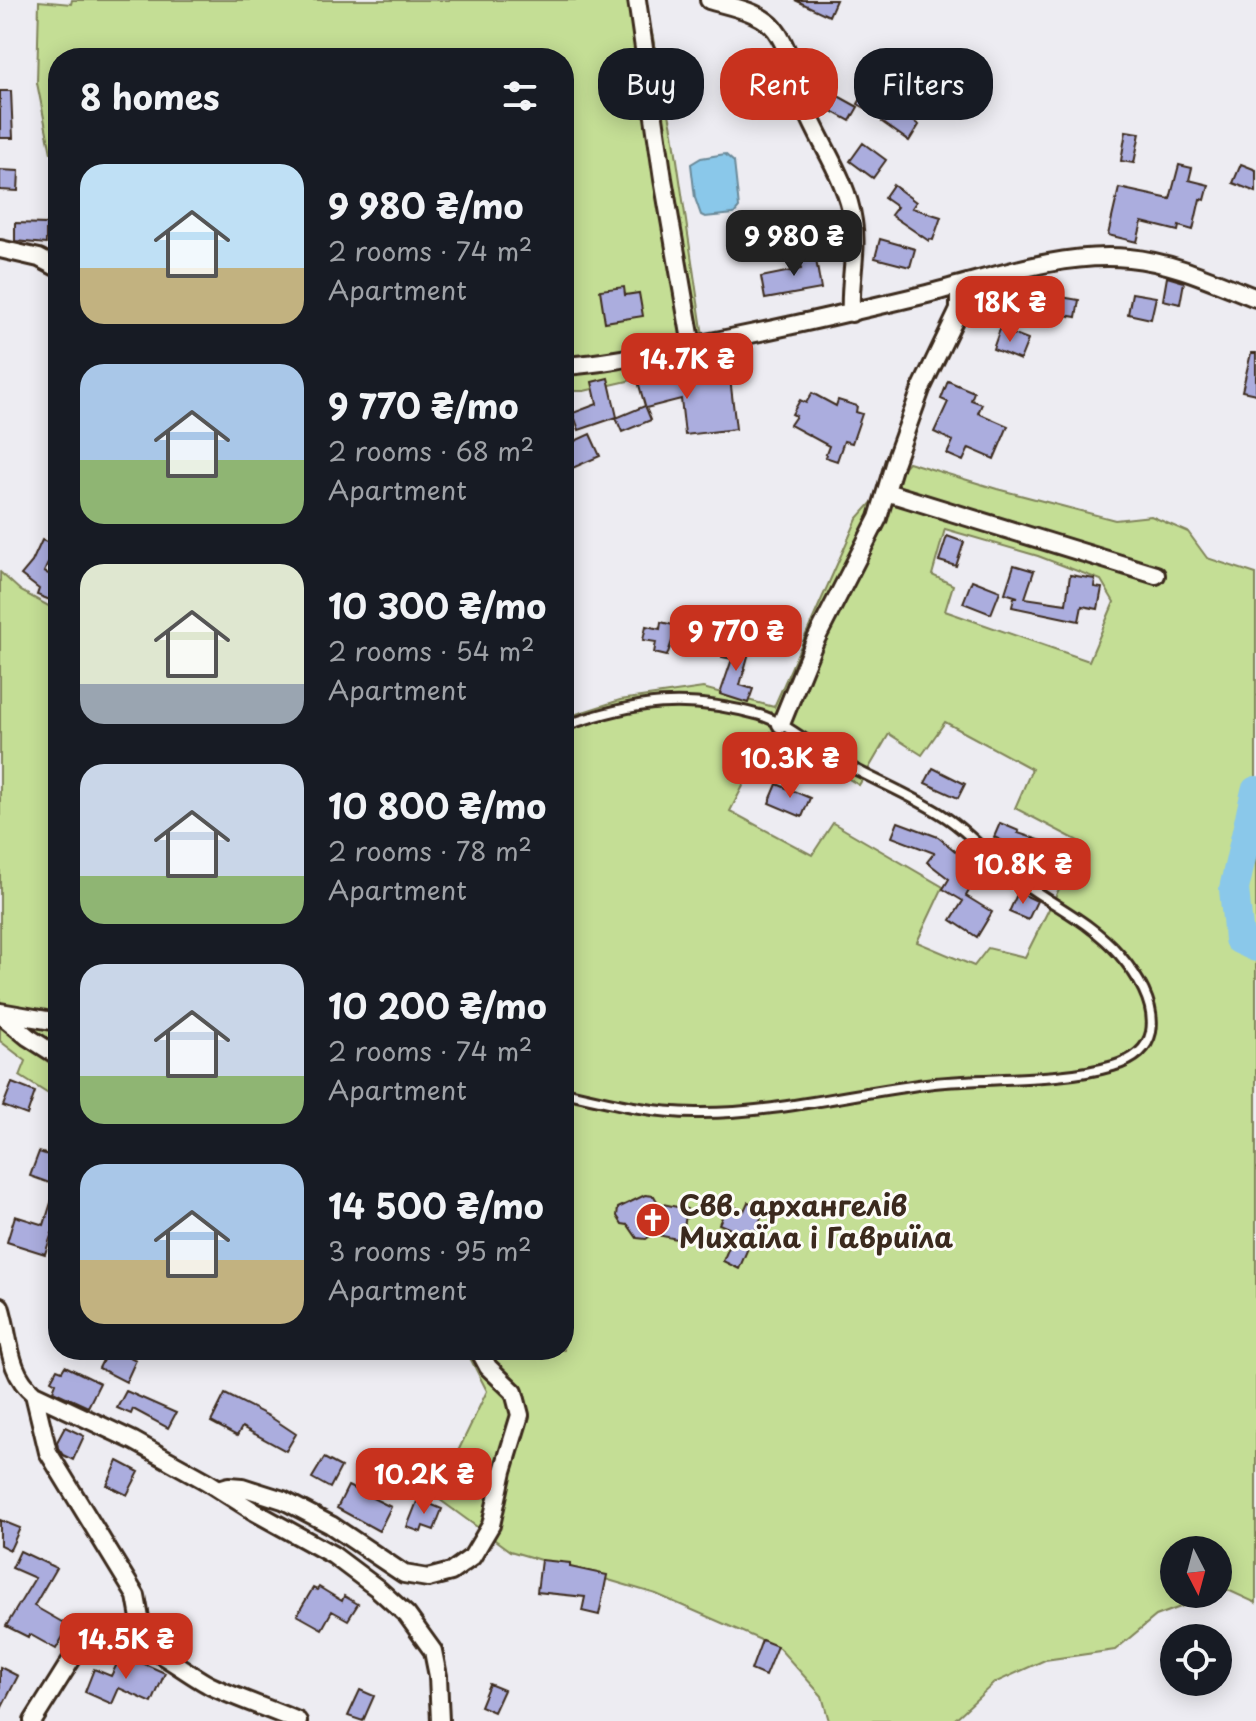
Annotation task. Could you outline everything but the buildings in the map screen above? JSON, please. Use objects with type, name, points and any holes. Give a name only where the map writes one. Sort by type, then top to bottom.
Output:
[{"type":"street","points":[[637,0],[663,179],[692,346]]},
{"type":"street","points":[[709,0],[759,17],[772,26],[780,37],[805,107],[850,204],[854,240],[851,313]]},
{"type":"street","points":[[0,249],[48,263]]},
{"type":"street","points":[[574,365],[627,359],[765,333],[1046,263],[1104,257],[1170,266],[1256,298]]},
{"type":"street","points":[[781,724],[814,643],[878,518],[921,389],[959,310],[959,286]]},
{"type":"street","points":[[886,492],[1156,575]]},
{"type":"street","points":[[0,1013],[48,1020]]},
{"type":"street","points":[[0,1013],[48,1050]]},
{"type":"street","points":[[0,1306],[16,1373],[34,1394],[53,1406],[134,1441],[346,1563],[407,1615],[423,1633],[436,1659],[440,1721]]},
{"type":"street","points":[[219,1489],[242,1487],[283,1500],[331,1525],[404,1574],[428,1578],[444,1575],[472,1557],[491,1525],[503,1471],[519,1422],[517,1398],[484,1360]]},
{"type":"street","points":[[34,1394],[48,1452],[136,1596],[145,1646]]},
{"type":"street","points":[[33,1721],[79,1645],[97,1634],[126,1636],[210,1685],[298,1721]]},
{"type":"lane","points":[[574,723],[626,707],[683,701],[752,713],[781,724],[827,754],[946,817],[1020,882],[1098,934],[1125,961],[1146,996],[1151,1016],[1146,1046],[1124,1062],[1096,1070],[934,1083],[757,1111],[667,1112],[574,1094]]},
{"type":"green space","points":[[72,0],[645,0],[655,48],[598,48],[598,120],[670,120],[707,363],[574,391],[574,48],[48,48],[48,138],[37,83],[39,1],[71,4]]},
{"type":"green space","points":[[908,462],[1115,520],[1151,516],[1188,532],[1207,558],[1256,574],[1256,1603],[1232,1592],[1232,1536],[1160,1536],[1160,1608],[1178,1608],[1156,1616],[1115,1650],[1045,1660],[994,1683],[953,1721],[829,1721],[822,1696],[779,1648],[656,1594],[510,1551],[436,1497],[487,1391],[471,1360],[574,1360],[574,715],[620,700],[703,688],[774,707],[857,519]],"holes":[[[945,529],[1038,556],[1101,580],[1114,602],[1089,661],[945,611],[953,585],[932,575]],[[945,722],[1032,769],[1015,808],[1082,843],[1025,957],[988,948],[974,966],[917,942],[943,887],[833,823],[812,855],[730,811],[771,732],[859,785],[889,734],[922,755]]]},
{"type":"green space","points":[[0,572],[21,591],[48,606],[48,1094],[20,1076],[26,1061],[0,1041]]},
{"type":"water","points":[[725,154],[734,162],[739,208],[734,214],[705,217],[701,215],[695,198],[691,164],[701,158]]},
{"type":"waterway","points":[[1256,791],[1234,889],[1239,939],[1256,947]]},
{"type":"place","name":"Свв. архангелів Михаїла і Гавриїла","points":[[653,1220]]}]
